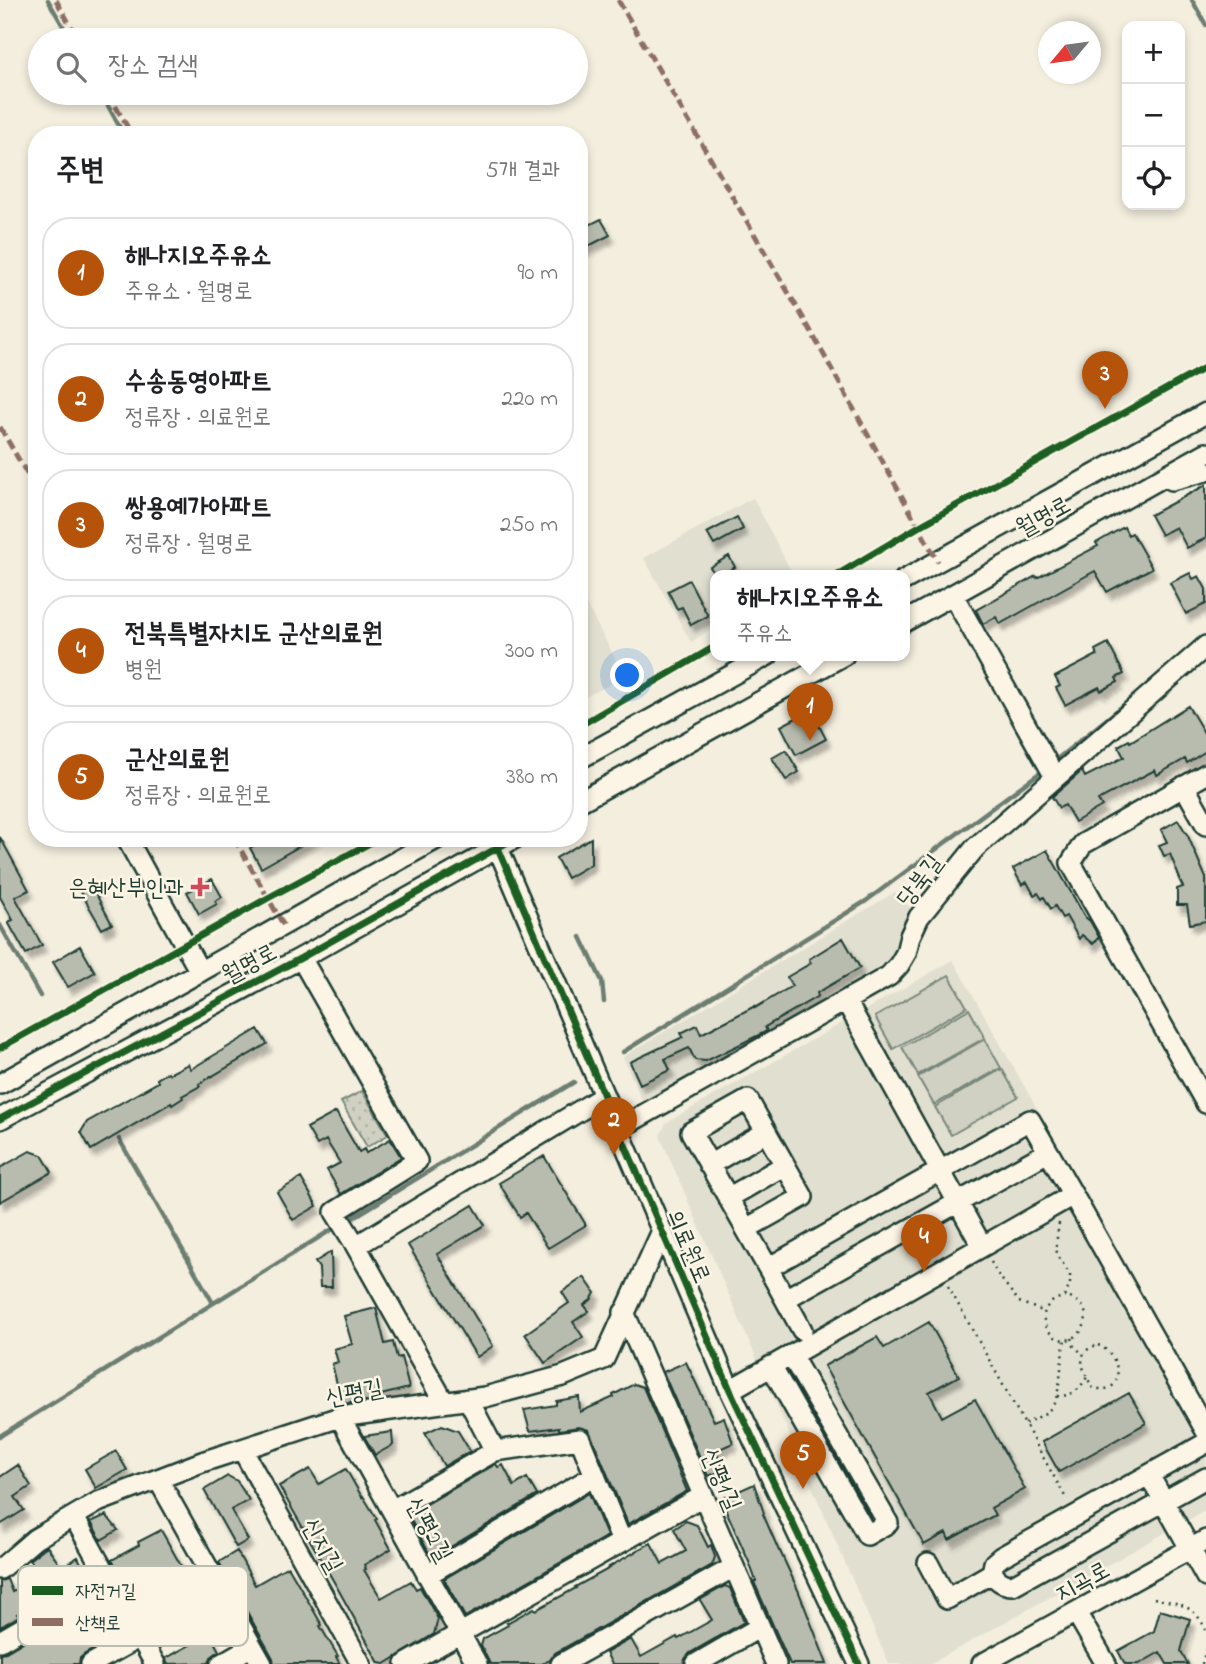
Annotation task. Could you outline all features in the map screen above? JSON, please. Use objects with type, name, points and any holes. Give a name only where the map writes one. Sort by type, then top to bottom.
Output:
[{"type":"street","name":"월명로","points":[[910,577],[1206,412]]},
{"type":"street","name":"월명로","points":[[910,619],[1206,453]]},
{"type":"street","points":[[1137,491],[1206,471]]},
{"type":"street","points":[[953,595],[1055,777]]},
{"type":"street","name":"당북길","points":[[618,1129],[889,976],[906,953],[919,916],[975,848],[1206,646]]},
{"type":"street","points":[[588,754],[757,661]]},
{"type":"street","points":[[588,797],[833,661]]},
{"type":"street","points":[[1206,774],[1083,844],[1071,863],[1206,1103]]},
{"type":"street","points":[[1184,786],[1206,825]]},
{"type":"street","points":[[131,847],[200,972]]},
{"type":"street","name":"월명로","points":[[0,1084],[422,847]]},
{"type":"street","name":"월명로","points":[[0,1118],[300,957],[492,847]]},
{"type":"street","name":"의료원로","points":[[504,847],[604,1096],[730,1390],[859,1664]]},
{"type":"street","points":[[300,957],[416,1161],[335,1212],[444,1402]]},
{"type":"street","points":[[889,976],[921,957]]},
{"type":"street","points":[[846,1001],[982,1246]]},
{"type":"street","points":[[356,1246],[604,1096]]},
{"type":"street","points":[[746,1229],[803,1197],[748,1100],[691,1132],[802,1329]]},
{"type":"street","points":[[768,1268],[1030,1120],[1048,1152],[1067,1199],[1204,1444],[1000,1557],[994,1563],[992,1573],[947,1599],[928,1563]]},
{"type":"street","points":[[709,1165],[766,1132]]},
{"type":"street","points":[[785,1300],[1048,1152]]},
{"type":"street","points":[[728,1198],[785,1165]]},
{"type":"street","points":[[730,1390],[1067,1199]]},
{"type":"street","name":"신평길","points":[[0,1569],[35,1539],[98,1502],[202,1462],[340,1417],[485,1397],[563,1376],[604,1359],[662,1231]]},
{"type":"street","name":"신평1길","points":[[624,1312],[776,1664]]},
{"type":"street","points":[[771,1366],[867,1535],[888,1523],[791,1355]]},
{"type":"street","points":[[468,1399],[495,1451]]},
{"type":"street","name":"신평2길","points":[[340,1417],[477,1664]]},
{"type":"street","points":[[392,1510],[495,1451],[580,1439],[622,1542]]},
{"type":"street","name":"신지길","points":[[242,1449],[361,1664]]},
{"type":"street","points":[[427,1575],[595,1475]]},
{"type":"street","points":[[839,1487],[851,1496],[857,1494],[862,1489],[860,1475]]},
{"type":"street","points":[[1149,1475],[1163,1502],[1198,1544],[1206,1577]]},
{"type":"street","points":[[992,1573],[1005,1585],[1013,1585],[1206,1478]]},
{"type":"street","points":[[158,1479],[207,1566]]},
{"type":"street","points":[[406,1664],[703,1496]]},
{"type":"street","points":[[74,1517],[101,1566]]},
{"type":"street","name":"지곡로","points":[[982,1664],[1198,1544]]},
{"type":"street","points":[[561,1664],[734,1567]]},
{"type":"street","points":[[1076,1612],[1106,1664]]},
{"type":"street","points":[[696,1664],[760,1627]]},
{"type":"street","points":[[0,1641],[18,1630]]},
{"type":"street","points":[[248,1639],[262,1664]]},
{"type":"street","points":[[91,1664],[124,1646]]},
{"type":"street","points":[[145,1646],[155,1664]]},
{"type":"street","points":[[221,1664],[252,1646]]},
{"type":"path","points":[[1064,1297],[1070,1285],[1070,1275],[1057,1254],[1056,1245],[1067,1199]]},
{"type":"path","points":[[982,1246],[996,1272],[1019,1302],[1045,1312]]},
{"type":"path","points":[[940,1271],[1076,1515]]},
{"type":"path","points":[[1064,1297],[1077,1300],[1085,1311],[1086,1319],[1081,1332],[1065,1339],[1054,1336],[1045,1326],[1045,1312],[1052,1301],[1064,1297]]},
{"type":"path","points":[[1072,1338],[1074,1346],[1084,1355]]},
{"type":"path","points":[[1025,1424],[1051,1409],[1059,1390],[1065,1339]]},
{"type":"path","points":[[1093,1346],[1105,1348],[1118,1369],[1119,1378],[1106,1389],[1095,1389],[1087,1377],[1081,1359],[1093,1346]]},
{"type":"path","points":[[1057,1396],[1073,1394],[1087,1377]]},
{"type":"path","points":[[1154,1598],[1189,1607],[1206,1630]]},
{"type":"path","points":[[1202,1664],[1206,1649]]},
{"type":"shaded area","points":[[753,498],[790,570],[710,570],[710,630],[691,642],[644,558]]},
{"type":"shaded area","points":[[588,608],[625,677],[588,696]]},
{"type":"shaded area","points":[[895,892],[914,912],[892,959],[645,1107],[623,1057]]},
{"type":"shaded area","points":[[953,960],[1206,1408],[1206,1510],[930,1664],[889,1664],[660,1136],[666,1123]]},
{"type":"shaded area","points":[[949,975],[967,1007],[893,1049],[875,1017]]},
{"type":"shaded area","points":[[969,1009],[985,1038],[918,1075],[902,1047]]},
{"type":"shaded area","points":[[985,1039],[1001,1068],[934,1105],[918,1077]]},
{"type":"shaded area","points":[[1002,1069],[1018,1097],[951,1135],[935,1107]]},
{"type":"shaded area","points":[[362,1091],[388,1135],[367,1147],[341,1102]]},
{"type":"building","points":[[601,219],[610,235],[588,246],[588,226]]},
{"type":"building","points":[[1206,485],[1206,538],[1187,548],[1176,527],[1161,535],[1150,515]]},
{"type":"building","points":[[737,517],[743,529],[714,545],[707,533]]},
{"type":"building","points":[[1124,527],[1128,535],[1132,533],[1152,568],[1107,592],[1095,571],[1000,624],[996,617],[983,624],[976,610],[1036,576],[1037,578],[1098,546],[1096,543]]},
{"type":"building","points":[[729,556],[735,567],[730,570],[712,570],[710,567]]},
{"type":"building","points":[[1190,573],[1193,579],[1199,576],[1206,589],[1206,604],[1186,614],[1170,583]]},
{"type":"building","points":[[689,580],[708,616],[691,625],[682,607],[677,609],[668,591]]},
{"type":"building","points":[[1108,643],[1124,674],[1116,678],[1118,682],[1101,691],[1099,687],[1065,705],[1056,688],[1060,686],[1055,677],[1097,655],[1095,650]]},
{"type":"building","points":[[1188,706],[1206,736],[1206,751],[1187,763],[1185,759],[1157,775],[1155,770],[1098,800],[1102,806],[1075,822],[1065,805],[1059,808],[1052,797],[1082,771],[1085,777],[1124,757],[1118,746],[1129,740],[1130,742]]},
{"type":"building","points":[[811,710],[826,739],[796,755],[781,726]]},
{"type":"building","points":[[786,750],[799,772],[786,780],[772,758]]},
{"type":"building","points":[[1178,820],[1206,878],[1206,921],[1190,924],[1187,905],[1177,905],[1177,889],[1183,887],[1170,854],[1164,856],[1159,845],[1167,842],[1161,830]]},
{"type":"building","points":[[0,837],[29,890],[15,897],[42,945],[26,954],[8,922],[13,920],[0,897]]},
{"type":"building","points":[[591,838],[591,864],[567,878],[556,858],[575,847],[588,847],[588,840]]},
{"type":"building","points":[[252,847],[298,847],[261,868]]},
{"type":"building","points":[[1047,850],[1099,937],[1093,944],[1082,935],[1079,939],[1066,916],[1062,918],[1055,906],[1051,909],[1044,897],[1042,899],[1038,893],[1034,895],[1027,882],[1022,885],[1013,869]]},
{"type":"building","points":[[212,879],[222,897],[215,901],[217,904],[199,914],[187,892]]},
{"type":"building","points":[[91,885],[112,924],[102,929],[80,891]]},
{"type":"building","points":[[843,938],[860,968],[765,1027],[767,1031],[706,1061],[695,1060],[689,1048],[665,1059],[670,1070],[640,1084],[630,1062],[683,1037],[681,1033],[697,1025],[701,1034],[755,1008],[792,986],[787,977],[811,963],[809,959]]},
{"type":"building","points":[[80,946],[95,972],[68,987],[53,962]]},
{"type":"building","points":[[258,1029],[267,1044],[199,1084],[200,1086],[172,1105],[171,1103],[91,1150],[81,1132],[87,1122],[158,1082],[157,1079],[168,1072],[169,1074],[188,1064],[191,1069]]},
{"type":"building","points":[[336,1112],[359,1152],[364,1149],[366,1153],[390,1139],[401,1157],[341,1194],[327,1170],[340,1163],[326,1140],[317,1145],[307,1128]]},
{"type":"building","points":[[30,1151],[42,1155],[52,1172],[0,1202],[0,1168]]},
{"type":"building","points":[[544,1156],[586,1225],[548,1248],[526,1213],[520,1217],[499,1183]]},
{"type":"building","points":[[301,1178],[317,1206],[293,1220],[277,1192]]},
{"type":"building","points":[[473,1205],[485,1225],[437,1254],[493,1346],[477,1357],[408,1245]]},
{"type":"building","points":[[331,1252],[332,1287],[320,1287],[319,1268],[315,1262]]},
{"type":"building","points":[[584,1277],[595,1293],[584,1305],[589,1311],[573,1322],[583,1337],[545,1363],[525,1334],[569,1303],[562,1292]]},
{"type":"building","points":[[376,1308],[385,1344],[393,1342],[397,1358],[401,1357],[409,1388],[381,1395],[382,1399],[342,1404],[332,1364],[338,1362],[334,1349],[352,1344],[344,1316]]},
{"type":"building","points":[[929,1322],[959,1376],[929,1392],[942,1417],[975,1399],[1025,1489],[991,1508],[995,1515],[949,1540],[946,1533],[924,1545],[824,1366],[877,1337],[884,1348]]},
{"type":"building","points":[[686,1362],[714,1421],[724,1417],[733,1443],[715,1451],[725,1470],[708,1476],[663,1372]]},
{"type":"building","points":[[634,1384],[643,1387],[687,1491],[628,1524],[589,1430],[579,1427],[559,1430],[559,1427],[530,1431],[524,1410],[556,1405],[556,1401],[579,1397],[580,1412],[614,1397],[613,1395]]},
{"type":"building","points":[[1129,1393],[1146,1423],[1059,1472],[1042,1442]]},
{"type":"building","points":[[442,1425],[458,1431],[470,1451],[444,1466],[425,1433]]},
{"type":"building","points":[[392,1432],[393,1445],[375,1455],[364,1436]]},
{"type":"building","points":[[116,1451],[127,1470],[96,1488],[85,1469]]},
{"type":"building","points":[[496,1464],[498,1467],[503,1465],[514,1486],[527,1478],[537,1495],[432,1558],[408,1515]]},
{"type":"building","points":[[18,1465],[31,1486],[15,1497],[24,1510],[0,1525],[0,1477]]},
{"type":"building","points":[[310,1469],[319,1484],[346,1469],[377,1519],[375,1520],[391,1549],[364,1565],[364,1570],[381,1598],[411,1581],[416,1589],[420,1587],[438,1619],[434,1634],[385,1664],[379,1663],[279,1486]]},
{"type":"building","points":[[228,1476],[237,1481],[249,1500],[231,1510],[248,1540],[236,1547],[204,1490]]},
{"type":"building","points":[[754,1484],[763,1514],[798,1590],[827,1664],[790,1664],[754,1582],[756,1581],[749,1562],[721,1499]]},
{"type":"building","points":[[589,1493],[607,1536],[465,1617],[444,1579]]},
{"type":"building","points":[[106,1515],[118,1530],[101,1540],[91,1522]]},
{"type":"building","points":[[686,1521],[697,1525],[708,1547],[711,1545],[715,1557],[712,1565],[555,1653],[550,1660],[542,1664],[490,1664],[481,1646],[483,1639],[651,1543],[662,1564],[686,1551],[674,1529]]},
{"type":"building","points":[[161,1530],[181,1566],[115,1566],[112,1560],[139,1545],[138,1542]]},
{"type":"building","points":[[47,1546],[60,1566],[35,1566],[29,1560]]},
{"type":"building","points":[[237,1551],[245,1566],[221,1566],[219,1562]]},
{"type":"building","points":[[78,1557],[82,1566],[63,1566]]},
{"type":"building","points":[[288,1566],[322,1625],[320,1626],[340,1664],[274,1664],[248,1614],[248,1572],[255,1585]]},
{"type":"building","points":[[7,1579],[12,1592],[18,1589],[18,1617],[0,1627],[0,1581]]},
{"type":"building","points":[[725,1586],[730,1588],[744,1622],[690,1653],[684,1664],[612,1664],[606,1653],[631,1639],[641,1657],[712,1620],[700,1600]]},
{"type":"building","points":[[1160,1610],[1190,1619],[1181,1651],[1188,1664],[1167,1664],[1160,1652],[1139,1664],[1125,1664],[1118,1651],[1154,1631]]},
{"type":"building","points":[[18,1645],[99,1646],[80,1658],[79,1664],[0,1664],[0,1653]]},
{"type":"building","points":[[188,1646],[216,1646],[219,1651],[211,1657],[209,1663],[167,1664],[166,1658]]},
{"type":"waterway","points":[[48,0],[64,28]]},
{"type":"waterway","points":[[1192,0],[1206,25]]},
{"type":"waterway","points":[[108,105],[119,126]]},
{"type":"waterway","points":[[1057,759],[1119,709]]},
{"type":"waterway","points":[[623,1052],[866,901],[1038,774]]},
{"type":"waterway","points":[[0,925],[40,996]]},
{"type":"waterway","points":[[581,937],[602,981],[604,1002]]},
{"type":"waterway","points":[[346,1222],[574,1082]]},
{"type":"waterway","points":[[119,1139],[213,1303]]},
{"type":"waterway","points":[[0,1436],[331,1230]]},
{"type":"marked path","points":[[56,0],[72,28]]},
{"type":"marked path","points":[[618,0],[809,328],[938,562]]},
{"type":"marked path","points":[[115,105],[127,126]]},
{"type":"marked path","points":[[0,427],[28,475]]},
{"type":"marked path","points":[[239,847],[284,926]]},
{"type":"cycle path","points":[[845,570],[1206,367]]},
{"type":"cycle path","points":[[588,721],[710,650]]},
{"type":"cycle path","points":[[0,1048],[362,847]]},
{"type":"cycle path","points":[[497,847],[730,1390],[859,1664]]},
{"type":"cycle path","points":[[0,1119],[301,958],[499,847]]},
{"type":"place","name":"쌍용예가아파트","points":[[1105,409]]},
{"type":"place","name":"해나지오주유소","points":[[810,741]]},
{"type":"place","name":"은혜산부인과","points":[[200,887]]},
{"type":"place","name":"수송동영아파트","points":[[614,1155]]},
{"type":"place","name":"전북특별자치도 군산의료원","points":[[924,1272]]},
{"type":"place","name":"군산의료원","points":[[803,1489]]}]
